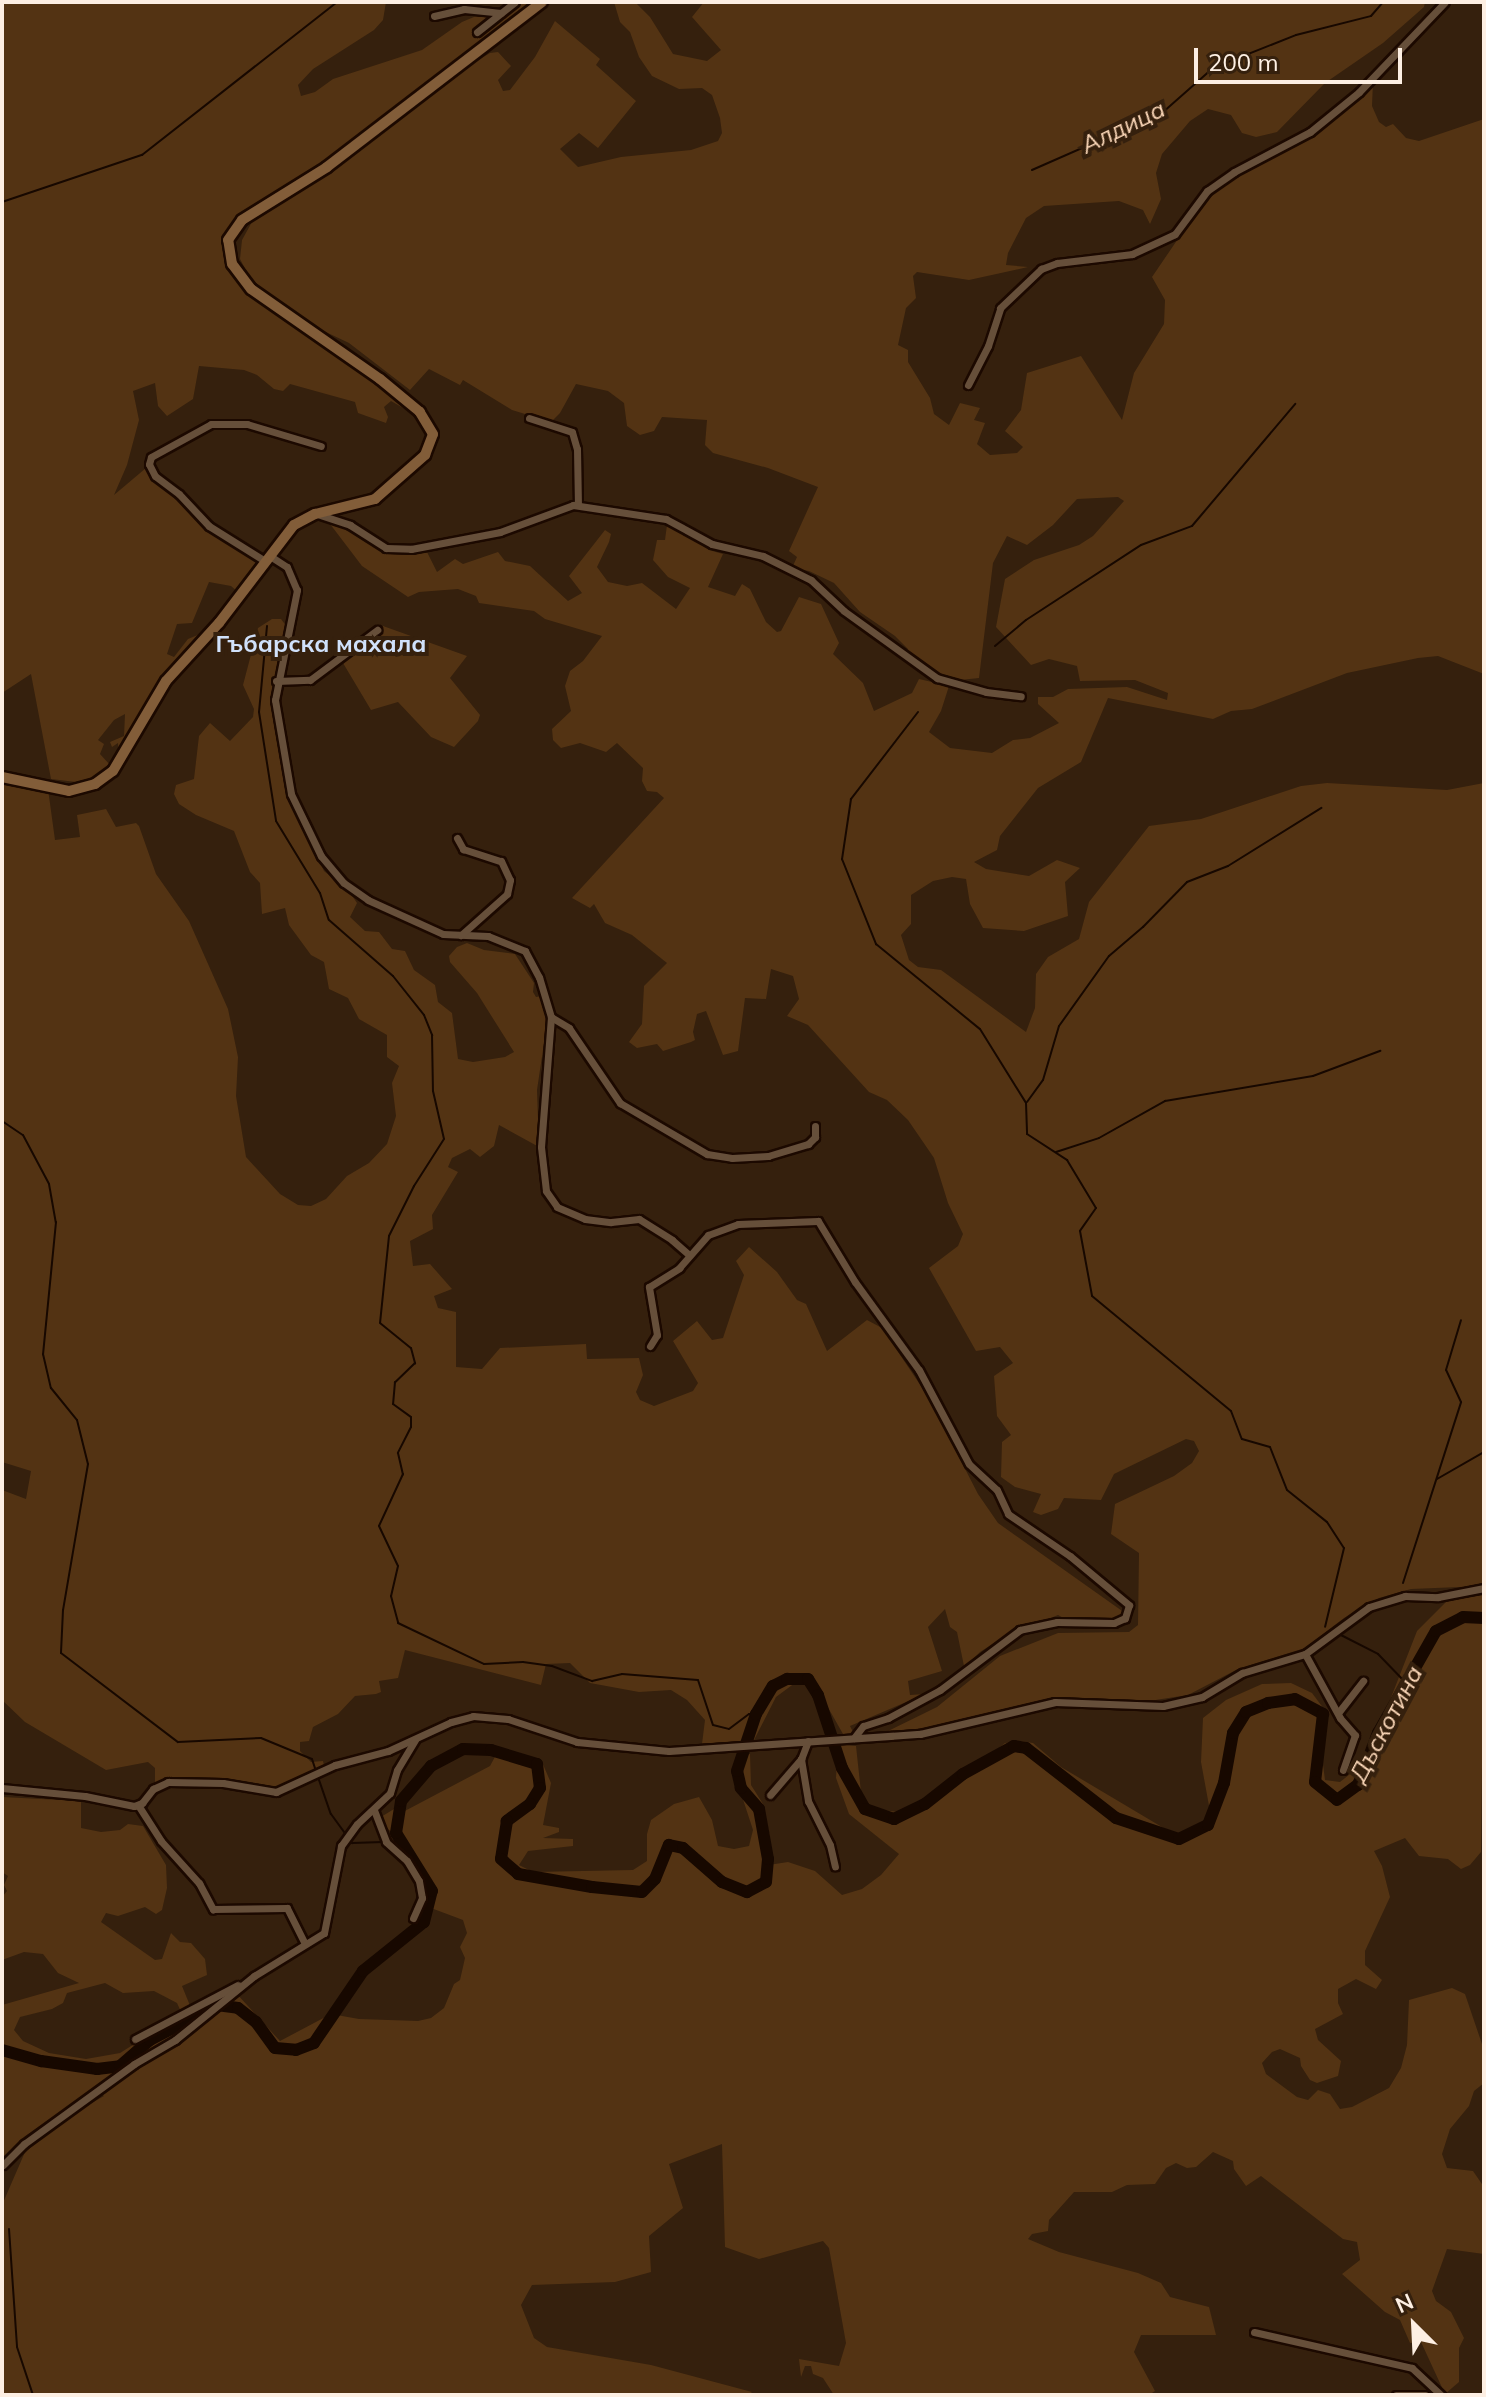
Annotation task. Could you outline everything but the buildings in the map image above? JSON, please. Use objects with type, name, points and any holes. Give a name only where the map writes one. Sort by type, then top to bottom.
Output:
[{"type":"street","points":[[477,32],[515,2]]},
{"type":"street","points":[[2,777],[69,791],[95,784],[113,771],[166,681],[219,623],[294,525],[315,514],[375,499],[425,455],[433,434],[420,412],[380,379],[251,289],[232,264],[228,240],[242,220],[350,150],[542,2]]},
{"type":"street","points":[[968,385],[988,346],[1000,308],[1041,269],[1057,263],[1132,254],[1175,234],[1207,191],[1234,172],[1310,132],[1359,92],[1445,2]]},
{"type":"street","points":[[434,16],[464,9],[501,13]]},
{"type":"street","points":[[529,418],[572,432],[577,449],[578,505]]},
{"type":"street","points":[[321,446],[247,424],[211,424],[151,457],[149,464],[155,476],[179,494],[209,526],[287,567],[297,590],[276,681],[275,700],[291,794],[326,864],[368,900],[443,934],[488,936],[525,951],[539,977],[551,1017],[541,1147],[542,1176],[551,1201],[585,1219],[611,1222],[639,1219],[689,1255]]},
{"type":"street","points":[[315,514],[350,525],[386,548],[411,549],[500,532],[578,505],[666,519],[712,544],[763,556],[820,586],[844,611],[937,678],[986,692],[1021,696]]},
{"type":"street","points":[[276,681],[310,680],[377,630]]},
{"type":"street","points":[[457,838],[463,849],[501,861],[510,880],[507,894],[461,935]]},
{"type":"street","points":[[551,1017],[574,1034],[620,1103],[697,1149],[732,1158],[768,1156],[813,1140],[815,1126]]},
{"type":"street","points":[[650,1346],[657,1335],[649,1287],[679,1268],[708,1235],[729,1225],[814,1219],[822,1224],[855,1282],[919,1370],[969,1464],[997,1490],[1008,1514],[1070,1556],[1129,1605],[1125,1618],[1114,1623],[1057,1622],[1020,1630],[940,1690],[907,1709],[863,1726],[850,1738]]},
{"type":"street","points":[[138,1805],[153,1789],[168,1782],[223,1783],[276,1792],[335,1765],[388,1751],[463,1718],[485,1716],[508,1719],[577,1742],[627,1749],[742,1746],[955,1728],[1055,1702],[1163,1706],[1202,1697],[1242,1673],[1305,1654],[1369,1607],[1405,1596],[1438,1597],[1484,1588]]},
{"type":"street","points":[[1305,1654],[1338,1713],[1355,1735],[1343,1770]]},
{"type":"street","points":[[1338,1713],[1363,1681]]},
{"type":"street","points":[[135,2039],[319,1938],[327,1925],[329,1895],[341,1846],[357,1824],[390,1793],[397,1770],[416,1739]]},
{"type":"street","points":[[770,1795],[801,1759],[808,1741]]},
{"type":"street","points":[[388,1751],[397,1770]]},
{"type":"street","points":[[801,1759],[808,1801],[830,1845],[835,1866]]},
{"type":"street","points":[[2,1788],[138,1805]]},
{"type":"street","points":[[138,1805],[161,1841],[199,1883],[213,1909],[287,1908],[305,1944]]},
{"type":"street","points":[[374,1810],[386,1842],[407,1861],[419,1881],[422,1898],[413,1918]]},
{"type":"street","points":[[3,2165],[24,2144],[134,2064],[175,2040],[254,1976]]},
{"type":"street","points":[[1254,2332],[1412,2368],[1441,2395]]},
{"type":"street","points":[[1396,2395],[1425,2395]]},
{"type":"shaded area","points":[[2,2],[386,2],[383,20],[374,30],[313,69],[298,85],[301,96],[315,92],[333,79],[422,50],[462,22],[481,14],[492,16],[515,2],[533,2],[336,153],[247,211],[227,243],[237,278],[250,295],[290,325],[335,348],[410,405],[417,416],[391,401],[384,407],[388,417],[386,423],[358,413],[355,402],[290,384],[283,391],[274,389],[257,375],[244,370],[199,366],[193,399],[167,416],[158,406],[155,383],[133,391],[139,420],[127,465],[114,495],[146,468],[204,527],[225,543],[264,559],[238,592],[231,586],[209,582],[192,623],[177,624],[167,654],[174,657],[188,639],[205,632],[119,759],[118,743],[112,747],[110,742],[124,736],[125,714],[114,720],[98,740],[104,744],[100,754],[111,766],[93,778],[76,782],[51,779],[31,674],[2,693]]},
{"type":"shaded area","points":[[614,2],[635,2],[650,17],[673,54],[707,61],[721,50],[692,17],[704,2],[1425,2],[1424,7],[1383,43],[1325,83],[1277,132],[1256,137],[1242,133],[1231,115],[1208,109],[1190,121],[1162,154],[1156,173],[1161,199],[1150,224],[1143,210],[1119,201],[1044,206],[1026,218],[1008,253],[1006,265],[1028,267],[969,280],[917,272],[913,276],[916,298],[906,308],[898,345],[908,350],[908,362],[930,398],[934,414],[949,425],[960,403],[980,408],[974,420],[985,423],[977,444],[990,455],[1017,453],[1023,447],[1005,431],[1021,410],[1027,373],[1081,356],[1122,420],[1134,373],[1164,324],[1165,300],[1152,277],[1199,208],[1232,177],[1299,144],[1373,82],[1372,106],[1379,122],[1386,127],[1393,124],[1406,138],[1419,141],[1484,119],[1484,674],[1438,656],[1418,658],[1347,673],[1252,709],[1231,711],[1213,719],[1108,698],[1081,762],[1038,788],[1000,836],[997,850],[974,862],[986,869],[1029,876],[1057,860],[1080,868],[1065,882],[1068,916],[1024,931],[983,928],[970,904],[966,879],[952,877],[933,881],[911,895],[911,924],[901,935],[909,960],[918,967],[941,970],[1026,1032],[1035,1008],[1036,974],[1048,957],[1079,939],[1089,902],[1149,826],[1201,819],[1301,786],[1327,783],[1447,790],[1484,783],[1484,1586],[1411,1589],[1379,1598],[1344,1618],[1305,1648],[1238,1669],[1188,1695],[1123,1705],[1057,1700],[933,1730],[886,1732],[937,1707],[1000,1656],[1058,1633],[1129,1632],[1138,1625],[1139,1553],[1111,1534],[1115,1504],[1174,1476],[1192,1463],[1199,1451],[1194,1441],[1186,1439],[1114,1474],[1101,1500],[1064,1498],[1058,1509],[1041,1515],[1033,1512],[1041,1494],[1015,1487],[1001,1477],[1002,1442],[1011,1435],[997,1416],[994,1376],[1013,1363],[1000,1347],[976,1351],[929,1268],[958,1246],[963,1234],[948,1203],[934,1158],[908,1120],[887,1100],[869,1092],[808,1025],[787,1016],[799,999],[793,976],[771,969],[766,999],[745,998],[738,1051],[723,1055],[706,1011],[697,1014],[693,1032],[695,1040],[691,1042],[663,1051],[657,1044],[637,1048],[629,1042],[642,1024],[644,986],[667,963],[632,935],[605,923],[594,904],[590,908],[572,898],[664,798],[657,792],[647,791],[642,781],[643,768],[617,743],[606,752],[580,743],[561,748],[553,740],[552,729],[571,711],[565,686],[570,671],[583,661],[602,636],[545,619],[534,611],[479,603],[476,596],[458,589],[419,592],[408,597],[362,566],[327,520],[338,523],[367,543],[415,553],[426,550],[437,572],[455,559],[463,564],[498,552],[505,561],[530,566],[568,601],[582,593],[569,576],[605,530],[611,534],[597,567],[608,582],[627,586],[642,583],[676,609],[690,588],[668,577],[653,560],[657,540],[665,540],[667,525],[676,528],[709,550],[723,554],[708,587],[735,596],[742,584],[750,589],[766,622],[777,632],[781,631],[799,597],[821,604],[839,643],[833,654],[863,683],[874,711],[912,693],[919,679],[949,686],[941,711],[929,732],[950,748],[992,753],[1013,740],[1030,738],[1059,723],[1038,704],[1038,697],[1053,697],[1068,689],[1127,687],[1167,700],[1168,693],[1135,680],[1080,681],[1077,666],[1049,659],[1031,665],[996,627],[1005,579],[1034,560],[1079,545],[1093,536],[1124,501],[1118,497],[1077,499],[1053,525],[1027,545],[1007,536],[993,563],[979,678],[951,681],[934,676],[918,658],[905,651],[908,649],[895,636],[860,612],[834,583],[809,571],[792,568],[797,557],[789,551],[818,487],[768,468],[713,453],[705,445],[707,420],[662,417],[654,431],[640,435],[627,426],[624,403],[608,391],[576,384],[560,413],[551,422],[512,410],[463,380],[460,385],[429,369],[410,390],[349,343],[294,317],[270,299],[250,278],[240,259],[242,240],[253,220],[376,138],[460,71],[490,53],[498,52],[511,66],[498,80],[503,91],[510,90],[535,57],[555,21],[600,59],[596,65],[636,101],[598,148],[579,133],[560,149],[578,167],[621,157],[691,150],[718,141],[722,133],[712,95],[702,88],[679,89],[652,76],[639,57],[630,32],[620,22]]},
{"type":"shaded area","points":[[272,619],[281,619],[287,627],[271,702],[286,792],[324,871],[349,891],[357,903],[350,917],[365,931],[379,932],[392,949],[405,951],[414,970],[435,985],[438,1002],[452,1013],[458,1059],[473,1062],[505,1057],[514,1052],[477,993],[450,962],[449,956],[457,947],[467,943],[484,950],[515,954],[534,983],[536,997],[542,996],[547,1023],[537,1090],[539,1147],[499,1125],[494,1146],[480,1157],[470,1149],[452,1158],[448,1167],[458,1172],[432,1215],[433,1229],[410,1241],[413,1266],[430,1264],[452,1289],[434,1296],[438,1308],[456,1312],[456,1367],[482,1369],[500,1348],[586,1344],[587,1359],[639,1358],[643,1375],[636,1392],[640,1400],[654,1406],[693,1391],[698,1383],[673,1341],[697,1321],[712,1340],[723,1338],[744,1275],[736,1261],[749,1247],[777,1272],[797,1300],[806,1304],[827,1351],[867,1320],[882,1328],[927,1395],[978,1494],[998,1523],[1125,1613],[1122,1625],[1076,1625],[1058,1615],[1002,1638],[980,1652],[961,1671],[964,1666],[957,1632],[950,1627],[945,1609],[928,1627],[942,1671],[908,1681],[910,1695],[925,1694],[850,1726],[854,1734],[843,1734],[813,1681],[803,1677],[776,1697],[753,1742],[702,1744],[705,1720],[687,1700],[671,1690],[639,1692],[590,1683],[570,1663],[546,1664],[541,1685],[405,1650],[398,1678],[379,1681],[381,1692],[355,1696],[338,1714],[313,1727],[309,1741],[300,1742],[300,1751],[311,1762],[323,1761],[326,1774],[283,1795],[262,1795],[173,1779],[155,1787],[155,1768],[148,1762],[106,1770],[25,1722],[2,1700],[2,1490],[26,1499],[31,1471],[2,1462],[2,777],[48,789],[55,840],[80,837],[77,815],[106,809],[116,827],[136,823],[139,826],[156,874],[189,921],[228,1009],[238,1057],[236,1096],[246,1157],[280,1194],[298,1205],[311,1206],[326,1199],[347,1176],[369,1163],[387,1144],[396,1116],[392,1083],[399,1066],[387,1057],[387,1035],[359,1019],[348,998],[329,989],[324,962],[311,955],[289,925],[285,908],[262,914],[260,883],[250,872],[234,831],[196,815],[179,804],[174,794],[176,785],[194,779],[199,736],[210,723],[230,741],[253,717],[254,709],[243,685],[258,628]]},
{"type":"shaded area","points":[[383,626],[467,656],[450,678],[480,715],[454,747],[431,737],[398,702],[371,710],[343,663]]},
{"type":"shaded area","points":[[1484,1595],[1481,1852],[1470,1865],[1461,1869],[1448,1859],[1419,1856],[1405,1838],[1374,1851],[1382,1866],[1390,1897],[1365,1951],[1365,1965],[1382,1980],[1376,1989],[1356,1979],[1338,1989],[1338,2003],[1343,2014],[1315,2029],[1318,2040],[1341,2061],[1338,2076],[1317,2083],[1310,2080],[1301,2066],[1300,2058],[1280,2049],[1272,2052],[1262,2063],[1266,2074],[1297,2097],[1308,2100],[1318,2090],[1330,2094],[1340,2109],[1352,2107],[1389,2088],[1401,2068],[1407,2045],[1409,2000],[1452,1988],[1465,1994],[1484,2050],[1484,2083],[1474,2091],[1469,2106],[1450,2129],[1442,2154],[1447,2168],[1473,2171],[1484,2187],[1484,2254],[1447,2249],[1432,2291],[1436,2301],[1451,2312],[1464,2338],[1459,2348],[1459,2382],[1445,2394],[1421,2342],[1410,2343],[1400,2320],[1385,2312],[1342,2274],[1360,2260],[1357,2242],[1343,2239],[1261,2176],[1246,2186],[1234,2169],[1233,2161],[1213,2152],[1196,2167],[1187,2168],[1176,2163],[1166,2168],[1155,2184],[1127,2185],[1112,2192],[1074,2192],[1049,2220],[1048,2231],[1032,2234],[1028,2239],[1059,2252],[1138,2273],[1161,2283],[1170,2297],[1209,2307],[1216,2335],[1141,2335],[1134,2352],[1155,2391],[1149,2395],[834,2395],[823,2378],[813,2374],[811,2366],[805,2366],[801,2377],[799,2359],[839,2366],[846,2343],[829,2248],[823,2241],[759,2259],[725,2247],[722,2144],[669,2164],[683,2208],[649,2236],[651,2272],[615,2282],[532,2285],[521,2305],[534,2338],[547,2347],[651,2365],[752,2392],[748,2395],[2,2395],[2,2205],[25,2152],[74,2113],[104,2096],[100,2093],[54,2116],[24,2137],[2,2166],[2,2005],[79,1983],[58,1973],[43,1954],[24,1952],[2,1960],[2,1897],[7,1891],[4,1885],[8,1876],[2,1872],[2,1797],[81,1801],[81,1828],[101,1832],[120,1830],[128,1824],[143,1826],[166,1865],[167,1888],[162,1910],[156,1914],[145,1907],[118,1916],[106,1913],[101,1922],[155,1960],[162,1959],[171,1933],[180,1942],[191,1943],[205,1959],[207,1975],[182,1986],[191,2008],[183,2014],[192,2016],[236,1993],[280,2041],[331,2014],[359,2019],[418,2021],[431,2018],[444,2008],[454,1984],[460,1980],[465,1958],[460,1947],[467,1933],[463,1920],[431,1908],[431,1890],[397,1836],[376,1820],[394,1809],[401,1813],[490,1766],[497,1753],[505,1750],[542,1762],[551,1783],[543,1825],[559,1828],[559,1832],[543,1838],[573,1839],[573,1846],[528,1851],[519,1865],[533,1872],[633,1870],[647,1861],[647,1834],[651,1820],[674,1804],[699,1797],[712,1820],[718,1846],[734,1849],[749,1846],[753,1830],[736,1778],[735,1761],[737,1756],[750,1754],[751,1785],[763,1804],[770,1837],[762,1866],[788,1862],[815,1871],[842,1895],[862,1889],[881,1875],[899,1854],[849,1814],[836,1778],[838,1745],[856,1746],[864,1804],[875,1809],[905,1813],[948,1789],[1005,1743],[1020,1741],[1033,1743],[1061,1767],[1172,1833],[1200,1831],[1212,1822],[1201,1762],[1203,1718],[1226,1700],[1262,1684],[1291,1683],[1312,1693],[1324,1709],[1327,1729],[1322,1757],[1325,1780],[1340,1782],[1355,1770],[1390,1700],[1417,1631],[1448,1600]],"holes":[[[105,1983],[123,1993],[154,1991],[177,2003],[182,2014],[120,2053],[86,2059],[49,2053],[23,2041],[14,2030],[20,2017],[52,2009],[63,2003],[67,1993]]]},
{"type":"waterway","points":[[2,202],[142,155],[337,2]]},
{"type":"waterway","name":"Алдица","points":[[1032,170],[1162,113],[1213,68],[1296,35],[1371,16],[1383,2]]},
{"type":"waterway","points":[[995,646],[1026,620],[1141,545],[1192,526],[1295,404]]},
{"type":"waterway","points":[[267,626],[259,712],[276,821],[320,893],[329,920],[393,976],[424,1015],[432,1035],[433,1091],[444,1139],[414,1186],[389,1236],[380,1323],[411,1348],[415,1363],[395,1382],[393,1404],[411,1417],[411,1427],[398,1453],[403,1474],[379,1526],[398,1566],[391,1596],[398,1623],[484,1664],[523,1662],[552,1666],[592,1681],[622,1674],[698,1680],[713,1725],[729,1729],[749,1714],[756,1714]]},
{"type":"waterway","points":[[918,712],[851,799],[842,859],[876,944],[980,1029],[1026,1103],[1027,1134],[1067,1160],[1096,1208],[1080,1231],[1092,1296],[1231,1411],[1242,1439],[1270,1447],[1287,1490],[1327,1522],[1344,1548],[1325,1627]]},
{"type":"waterway","points":[[1027,1102],[1043,1080],[1059,1026],[1109,956],[1187,882],[1228,866],[1321,808]]},
{"type":"waterway","points":[[1056,1152],[1099,1138],[1165,1101],[1313,1076],[1380,1051]]},
{"type":"waterway","points":[[2,1121],[23,1135],[49,1184],[56,1222],[43,1354],[51,1388],[77,1420],[88,1464],[63,1610],[61,1653],[178,1742],[261,1738],[312,1759],[316,1771]]},
{"type":"waterway","points":[[1403,1583],[1461,1402],[1446,1370],[1461,1320]]},
{"type":"waterway","points":[[1437,1479],[1484,1452]]},
{"type":"waterway","name":"Дъскотина","points":[[2,2050],[41,2061],[97,2069],[120,2066],[150,2040],[217,2005],[238,2008],[256,2022],[275,2048],[296,2050],[314,2043],[363,1971],[424,1922],[432,1891],[396,1833],[401,1801],[431,1766],[463,1749],[491,1750],[537,1764],[540,1788],[530,1804],[507,1821],[501,1859],[518,1874],[592,1887],[642,1892],[655,1879],[669,1845],[683,1848],[722,1882],[747,1892],[766,1882],[768,1859],[759,1809],[741,1788],[737,1771],[756,1714],[773,1686],[787,1679],[808,1679],[818,1695],[842,1768],[865,1809],[894,1819],[925,1804],[963,1774],[1014,1746],[1026,1748],[1116,1818],[1179,1839],[1208,1825],[1224,1783],[1233,1733],[1246,1712],[1268,1703],[1295,1699],[1323,1714],[1315,1782],[1337,1800],[1358,1785],[1378,1733],[1436,1631],[1463,1617],[1484,1618]]},
{"type":"waterway","points":[[1337,1633],[1378,1654],[1406,1683]]},
{"type":"waterway","points":[[318,1777],[331,1814],[352,1843],[383,1842]]},
{"type":"waterway","points":[[390,1842],[402,1841]]},
{"type":"waterway","points":[[9,2229],[17,2347],[33,2395]]},
{"type":"district","name":"Гъбарска махала","points":[[321,644]]}]
